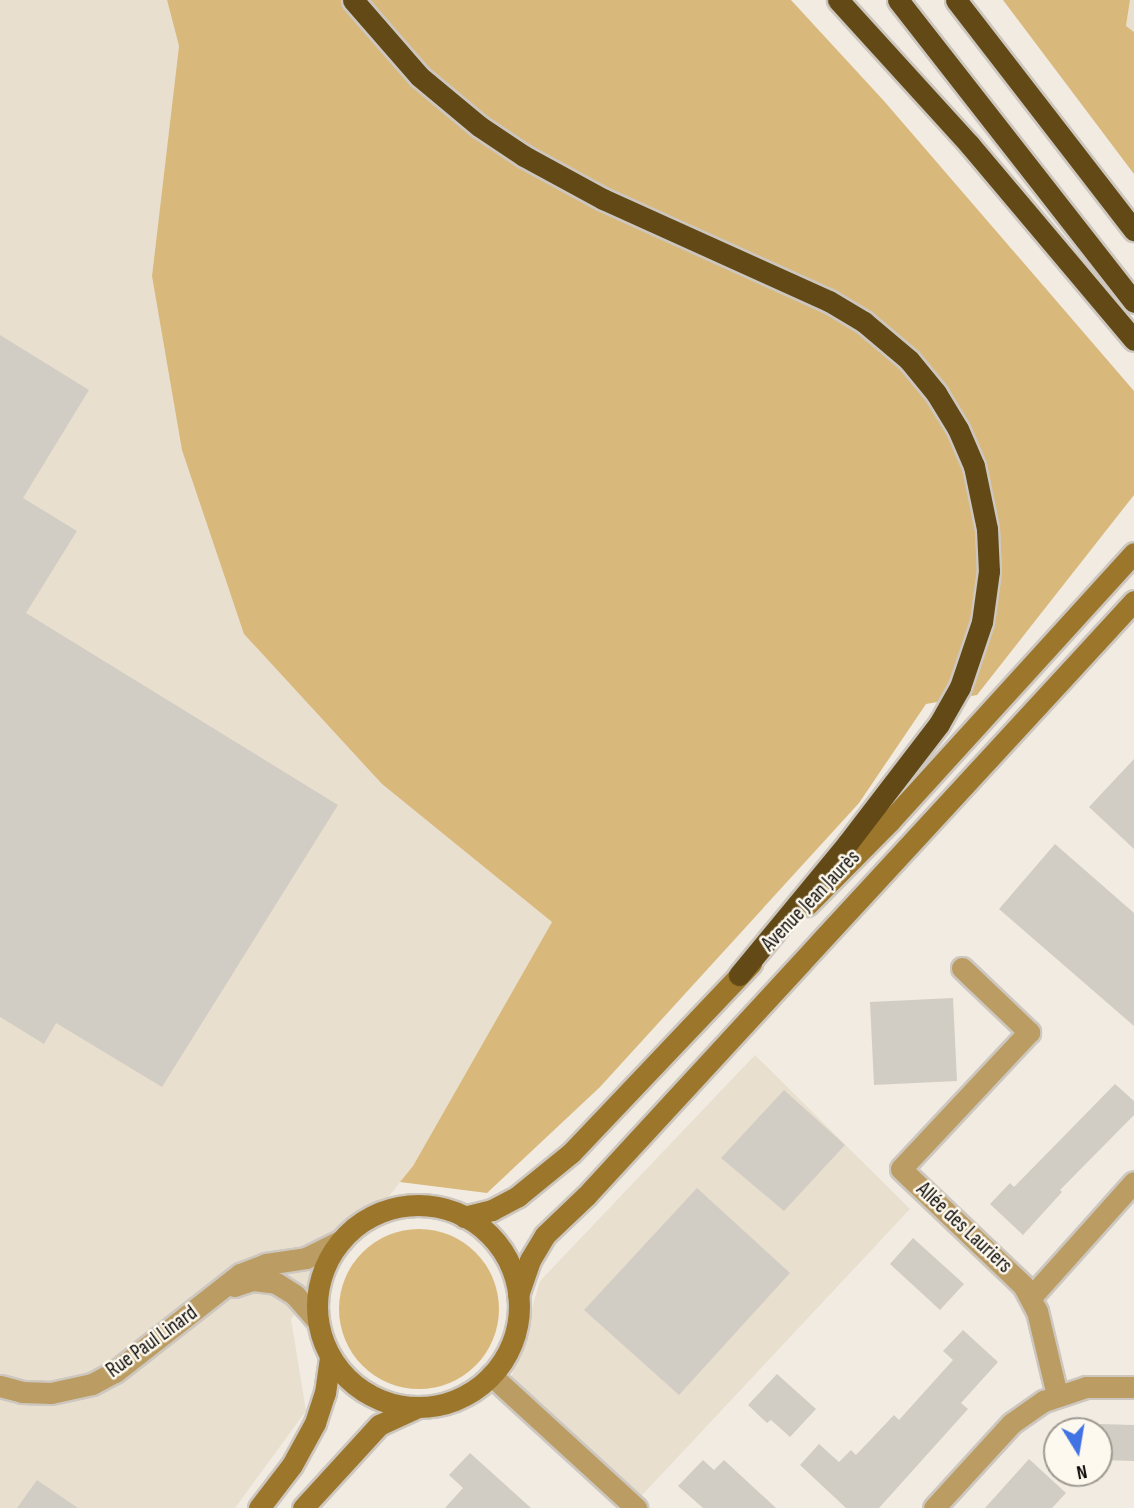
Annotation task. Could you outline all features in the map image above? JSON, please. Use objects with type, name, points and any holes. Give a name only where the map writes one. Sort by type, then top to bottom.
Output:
[{"type":"highway","points":[[353,0],[419,76],[472,120],[524,156],[575,186],[829,301],[864,322],[909,360],[936,393],[958,429],[974,466],[987,529],[989,571],[982,622],[960,687],[939,724],[847,844],[739,975]]},
{"type":"highway","points":[[838,0],[969,144],[1134,340]]},
{"type":"highway","points":[[898,0],[1134,302]]},
{"type":"highway","points":[[957,0],[1134,230]]},
{"type":"main road","name":"Avenue Jean Jaurès","points":[[464,1217],[492,1210],[518,1196],[571,1153],[739,975],[890,821],[1134,553]]},
{"type":"main road","name":"Avenue Jean Jaurès","points":[[518,1295],[530,1259],[545,1235],[586,1196],[1134,601]]},
{"type":"main road","points":[[303,1508],[379,1425],[418,1407],[463,1396],[491,1375],[506,1355],[515,1332],[518,1295],[512,1271],[501,1250],[484,1231],[464,1217],[432,1207],[399,1208],[368,1220],[342,1240],[321,1278],[318,1321],[330,1356],[344,1375],[362,1390],[383,1401],[418,1407]]},
{"type":"main road","points":[[259,1508],[292,1465],[315,1423],[325,1393],[330,1356]]},
{"type":"street","name":"Allée des Lauriers","points":[[962,968],[1029,1032],[901,1169],[1013,1274],[1031,1297],[1057,1395]]},
{"type":"street","points":[[1031,1297],[1134,1182]]},
{"type":"street","name":"Rue Paul Linard","points":[[0,1386],[22,1392],[51,1393],[92,1384],[116,1371],[251,1268],[306,1258],[342,1240]]},
{"type":"street","name":"Rue Paul Linard","points":[[219,1292],[245,1282],[269,1281],[289,1290],[318,1321]]},
{"type":"street","points":[[491,1375],[636,1508]]},
{"type":"street","points":[[934,1508],[1012,1423],[1057,1395],[1086,1387],[1134,1387]]},
{"type":"shaded area","points":[[0,0],[167,0],[179,46],[152,276],[382,784],[552,922],[413,1166],[291,1319],[306,1411],[235,1508],[0,1508]]},
{"type":"shaded area","points":[[167,0],[791,0],[884,101],[1134,391],[1134,495],[977,695],[926,704],[859,803],[600,1087],[487,1193],[400,1182],[413,1166],[552,922],[382,784],[244,634],[182,450],[152,276],[179,46]]},
{"type":"shaded area","points":[[1003,0],[1130,0],[1126,26],[1134,32],[1134,174]]},
{"type":"shaded area","points":[[1130,0],[1134,0],[1134,32],[1126,27]]},
{"type":"shaded area","points":[[755,1055],[910,1209],[630,1508],[505,1399],[540,1281]]},
{"type":"shaded area","points":[[419,1229],[449,1236],[475,1253],[492,1279],[499,1309],[492,1339],[475,1365],[449,1382],[419,1389],[389,1382],[363,1365],[346,1339],[339,1309],[346,1279],[363,1253],[389,1236]]},
{"type":"building","points":[[0,335],[89,390],[23,498],[77,531],[26,613],[338,805],[162,1087],[56,1023],[44,1044],[0,1017]]},
{"type":"building","points":[[1134,759],[1134,849],[1089,807]]},
{"type":"building","points":[[1055,844],[1134,913],[1134,1026],[999,909]]},
{"type":"building","points":[[953,998],[957,1081],[874,1085],[870,1002]]},
{"type":"building","points":[[1115,1084],[1134,1101],[1134,1115],[1060,1190],[1062,1192],[1023,1235],[990,1204],[1010,1183],[1014,1187]]},
{"type":"building","points":[[784,1090],[845,1145],[784,1211],[721,1158]]},
{"type":"building","points":[[697,1188],[790,1273],[679,1395],[584,1310]]},
{"type":"building","points":[[913,1238],[964,1284],[940,1310],[890,1264]]},
{"type":"building","points":[[963,1330],[998,1362],[961,1403],[968,1409],[879,1508],[846,1508],[800,1465],[819,1444],[839,1462],[851,1450],[856,1455],[894,1415],[899,1420],[953,1360],[943,1351]]},
{"type":"building","points":[[777,1374],[816,1409],[790,1437],[771,1420],[767,1423],[748,1405]]},
{"type":"building","points":[[1113,1424],[1134,1425],[1134,1461],[1113,1460]]},
{"type":"building","points":[[470,1453],[531,1508],[445,1508],[463,1488],[449,1475]]},
{"type":"building","points":[[1029,1459],[1043,1472],[1043,1487],[1059,1487],[1066,1493],[1052,1508],[985,1508]]},
{"type":"building","points":[[703,1460],[714,1470],[724,1460],[776,1508],[703,1508],[678,1486]]},
{"type":"building","points":[[37,1480],[78,1508],[17,1508]]}]
